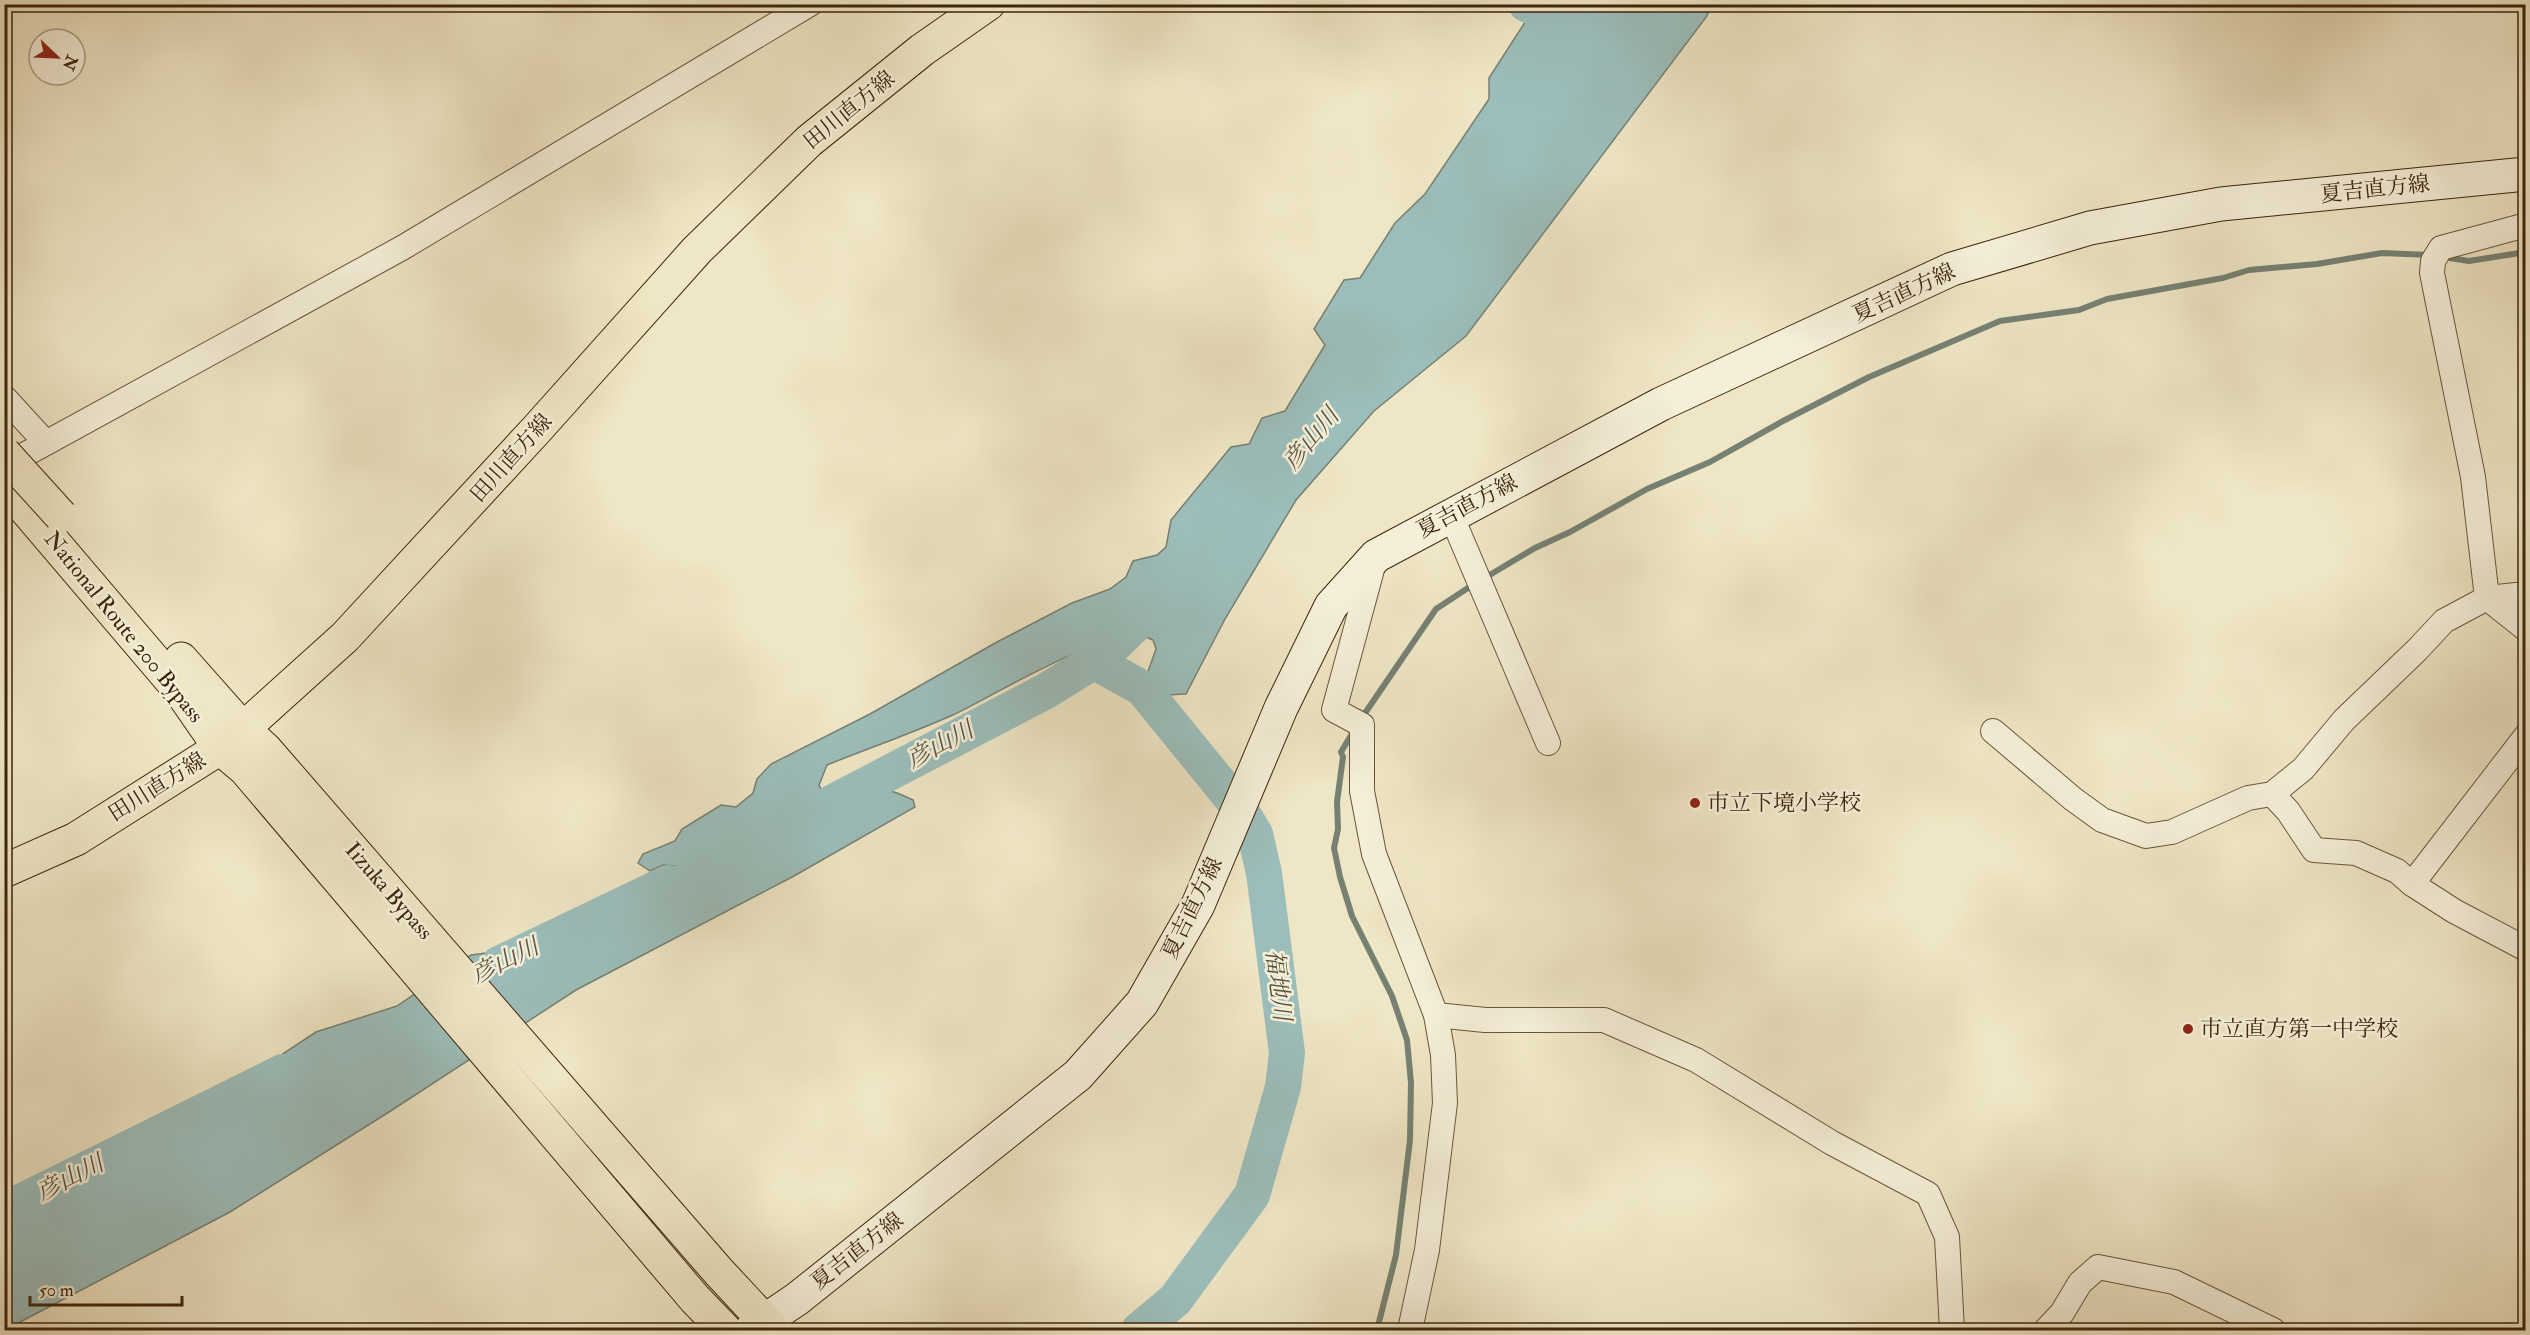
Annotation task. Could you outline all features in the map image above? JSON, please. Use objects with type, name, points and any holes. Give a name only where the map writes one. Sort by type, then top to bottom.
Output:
[{"type":"main road","name":"田川直方線","points":[[4,872],[76,839],[244,749],[537,429],[697,250],[809,141],[922,50],[988,4]]},
{"type":"main road","name":"夏吉直方線","points":[[763,1328],[1078,1075],[1142,1003],[1198,905],[1281,708],[1331,606],[1376,556],[1661,404],[1952,269],[2090,228],[2221,204],[2526,174]]},
{"type":"main road","name":"Iizuka Bypass","points":[[4,453],[56,526],[198,680],[244,749],[719,1272],[763,1328]]},
{"type":"main road","name":"National Route 200 Bypass","points":[[4,484],[56,526]]},
{"type":"main road","points":[[244,749],[695,1299],[725,1330]]},
{"type":"street","points":[[4,465],[402,248],[810,4]]},
{"type":"street","points":[[2526,225],[2440,248],[2433,261],[2432,273],[2474,477],[2487,598],[2526,628]]},
{"type":"street","points":[[4,397],[46,443]]},
{"type":"street","points":[[1451,514],[1548,743]]},
{"type":"street","points":[[1376,556],[1334,710],[1362,725],[1362,791],[1374,854],[1436,1015],[1443,1055],[1445,1103],[1426,1250],[1410,1330]]},
{"type":"street","points":[[1992,731],[2073,799],[2102,820],[2146,836],[2172,832],[2247,798],[2272,794],[2303,770],[2344,720],[2444,621],[2487,598],[2526,594]]},
{"type":"street","points":[[2412,884],[2526,736]]},
{"type":"street","points":[[2272,794],[2288,811],[2314,850],[2356,853],[2397,871],[2412,884],[2454,911],[2526,949]]},
{"type":"street","points":[[1436,1015],[1485,1020],[1604,1020],[1696,1060],[1832,1143],[1928,1194],[1947,1237],[1952,1330]]},
{"type":"street","points":[[2046,1330],[2062,1313],[2080,1283],[2098,1267],[2174,1282],[2273,1330]]},
{"type":"water","points":[[1536,5],[1711,5],[1707,16],[1466,336],[1374,411],[1296,500],[1225,619],[1186,694],[1162,695],[1151,692],[1147,688],[1144,683],[1156,649],[1153,640],[1135,636],[1112,640],[1055,662],[955,714],[827,765],[819,785],[825,796],[830,799],[843,799],[881,789],[913,800],[915,807],[794,876],[576,990],[230,1212],[5,1330],[5,1220],[83,1181],[164,1126],[228,1107],[269,1063],[316,1032],[397,1006],[471,955],[509,950],[531,940],[555,944],[676,874],[674,866],[663,865],[650,871],[638,863],[643,854],[675,841],[682,829],[721,805],[736,807],[753,793],[757,779],[771,764],[870,714],[997,642],[1072,603],[1110,589],[1126,577],[1133,561],[1157,555],[1166,547],[1171,520],[1231,447],[1249,444],[1262,418],[1285,411],[1325,345],[1314,329],[1344,280],[1360,278],[1395,223],[1425,194],[1489,99],[1489,78]]},
{"type":"waterway","points":[[1526,4],[1578,25]]},
{"type":"waterway","points":[[2443,257],[2469,261],[2526,252]]},
{"type":"waterway","points":[[1483,579],[1535,548],[1570,532],[1647,489],[1710,462],[1869,377],[2000,321],[2079,310],[2107,299],[2223,278],[2249,270],[2317,264],[2382,253],[2430,255]]},
{"type":"waterway","points":[[1361,719],[1436,609],[1474,584]]},
{"type":"waterway","name":"彦山川","points":[[799,820],[1046,691],[1088,665],[1116,643],[1155,605]]},
{"type":"waterway","name":"福地川","points":[[1093,661],[1142,688],[1238,806],[1255,834],[1264,873],[1287,1053],[1283,1087],[1252,1195],[1175,1300],[1139,1330]]},
{"type":"waterway","points":[[1353,732],[1341,752],[1343,757],[1337,802],[1338,829],[1334,848],[1352,916],[1392,996],[1407,1040],[1411,1083],[1410,1140],[1396,1255],[1377,1330]]},
{"type":"waterway","name":"彦山川","points":[[499,964],[668,883]]},
{"type":"waterway","name":"彦山川","points":[[4,1210],[283,1072]]},
{"type":"place","name":"市立下境小学校","points":[[1695,803]]},
{"type":"place","name":"市立直方第一中学校","points":[[2188,1029]]}]
